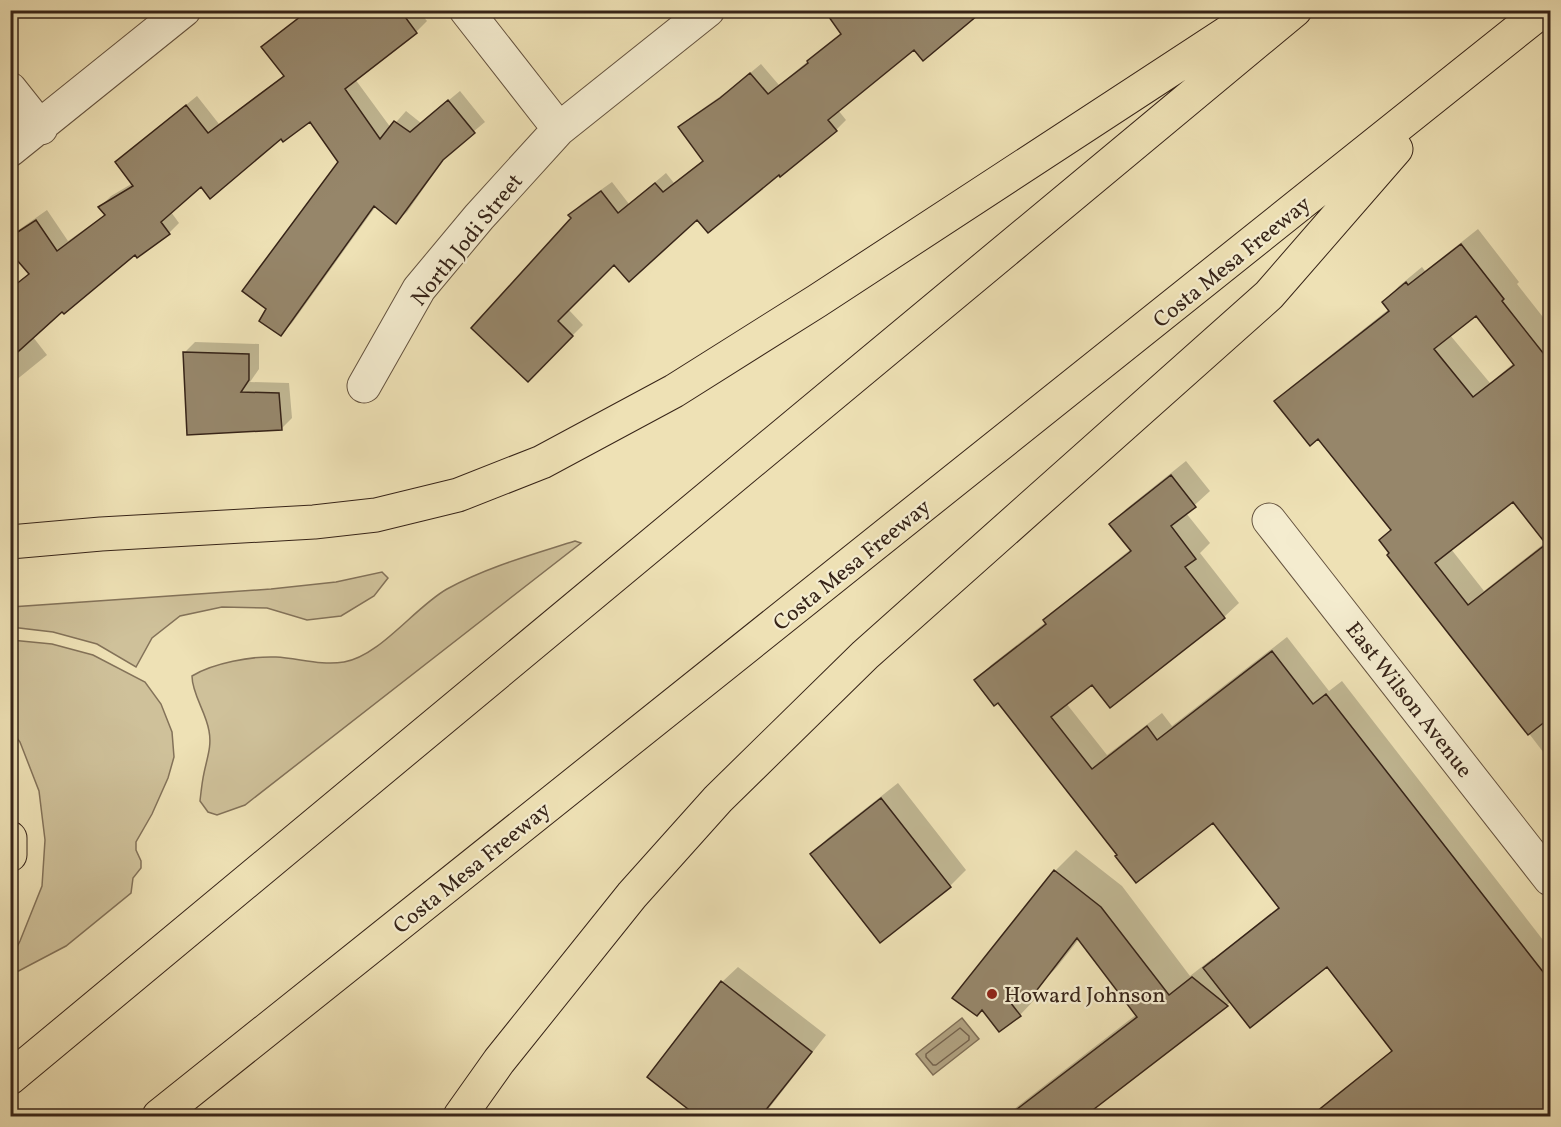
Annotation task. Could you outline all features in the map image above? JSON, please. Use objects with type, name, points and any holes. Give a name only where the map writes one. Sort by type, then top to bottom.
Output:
[{"type":"highway","points":[[10,542],[101,534],[314,522],[376,515],[458,495],[542,462],[674,391],[817,301],[1262,10]]},
{"type":"highway","points":[[10,1078],[1296,10]]},
{"type":"highway","name":"Costa Mesa Freeway","points":[[159,1116],[1543,10]]},
{"type":"highway","points":[[460,1116],[499,1061],[632,895],[718,799],[866,655],[1269,295],[1450,86]]},
{"type":"highway","points":[[10,838],[10,855]]},
{"type":"street","points":[[10,150],[41,128],[184,10]]},
{"type":"street","points":[[466,10],[559,129]]},
{"type":"street","name":"North Jodi Street","points":[[364,386],[419,289],[479,217],[559,129],[708,10]]},
{"type":"street","points":[[10,89],[41,128]]},
{"type":"street","name":"East Wilson Avenue","points":[[1269,520],[1551,879]]},
{"type":"shaded area","points":[[575,541],[581,543],[245,805],[217,815],[208,812],[200,801],[210,736],[194,690],[192,676],[221,664],[256,658],[276,657],[327,663],[344,662],[357,658],[371,651],[422,607],[447,589],[493,568]]},
{"type":"shaded area","points":[[382,572],[388,578],[374,596],[341,616],[307,620],[267,608],[222,607],[180,616],[152,638],[136,667],[97,644],[53,632],[11,627],[11,607],[271,589],[336,582]]},
{"type":"shaded area","points":[[11,640],[52,644],[93,655],[145,682],[161,704],[172,732],[174,757],[168,778],[152,814],[136,842],[141,868],[133,878],[131,893],[66,946],[11,975],[11,959],[42,886],[45,840],[39,791],[20,742],[11,730]]},
{"type":"water","points":[[962,1018],[979,1039],[933,1075],[916,1054]]},
{"type":"building","points":[[309,10],[400,10],[417,33],[345,89],[380,139],[394,121],[410,132],[448,100],[475,133],[443,160],[396,224],[374,206],[281,336],[259,321],[266,309],[242,291],[338,162],[310,122],[283,142],[281,139],[210,199],[201,187],[161,222],[170,234],[137,258],[135,255],[64,314],[62,312],[10,359],[10,289],[29,274],[10,252],[10,237],[36,220],[57,251],[105,215],[98,207],[133,186],[115,162],[186,105],[208,133],[284,76],[261,47]]},
{"type":"building","points":[[824,10],[984,10],[923,61],[914,50],[828,120],[837,131],[708,233],[697,220],[629,282],[614,265],[558,321],[573,336],[528,382],[471,328],[571,218],[568,215],[601,191],[618,213],[655,183],[663,192],[703,161],[678,127],[720,98],[750,73],[768,94],[808,63],[807,61],[841,34]]},
{"type":"building","points":[[1461,244],[1551,363],[1551,717],[1528,735],[1387,555],[1389,553],[1379,540],[1391,530],[1318,439],[1310,446],[1274,401],[1389,311],[1382,302],[1406,282],[1408,285]],"holes":[[[1476,316],[1514,365],[1473,397],[1434,349]],[[1513,502],[1546,544],[1468,605],[1435,563]]]},
{"type":"building","points":[[183,352],[249,354],[249,380],[241,392],[279,393],[282,430],[187,435]]},
{"type":"building","points":[[1171,475],[1196,507],[1171,526],[1196,559],[1185,567],[1225,618],[1110,708],[1092,685],[1051,717],[1092,769],[1147,726],[1157,740],[1272,651],[1313,704],[1326,694],[1551,982],[1551,1116],[1311,1116],[1392,1051],[1327,967],[1250,1028],[1203,968],[1279,908],[1213,823],[1136,883],[1115,856],[1117,855],[998,703],[994,706],[974,680],[1046,624],[1043,620],[1131,551],[1109,524]]},
{"type":"building","points":[[881,798],[951,887],[880,943],[810,854]]},
{"type":"building","name":"Howard Johnson","points":[[1054,870],[1101,907],[1169,995],[1192,977],[1228,1006],[1085,1116],[1008,1116],[1137,1017],[1077,938],[1037,990],[1010,1002],[1021,1016],[999,1032],[982,1010],[977,1016],[952,998]]},
{"type":"building","points":[[721,981],[812,1052],[761,1116],[697,1116],[647,1077]]},
{"type":"place","name":"Howard Johnson","points":[[992,994]]}]
